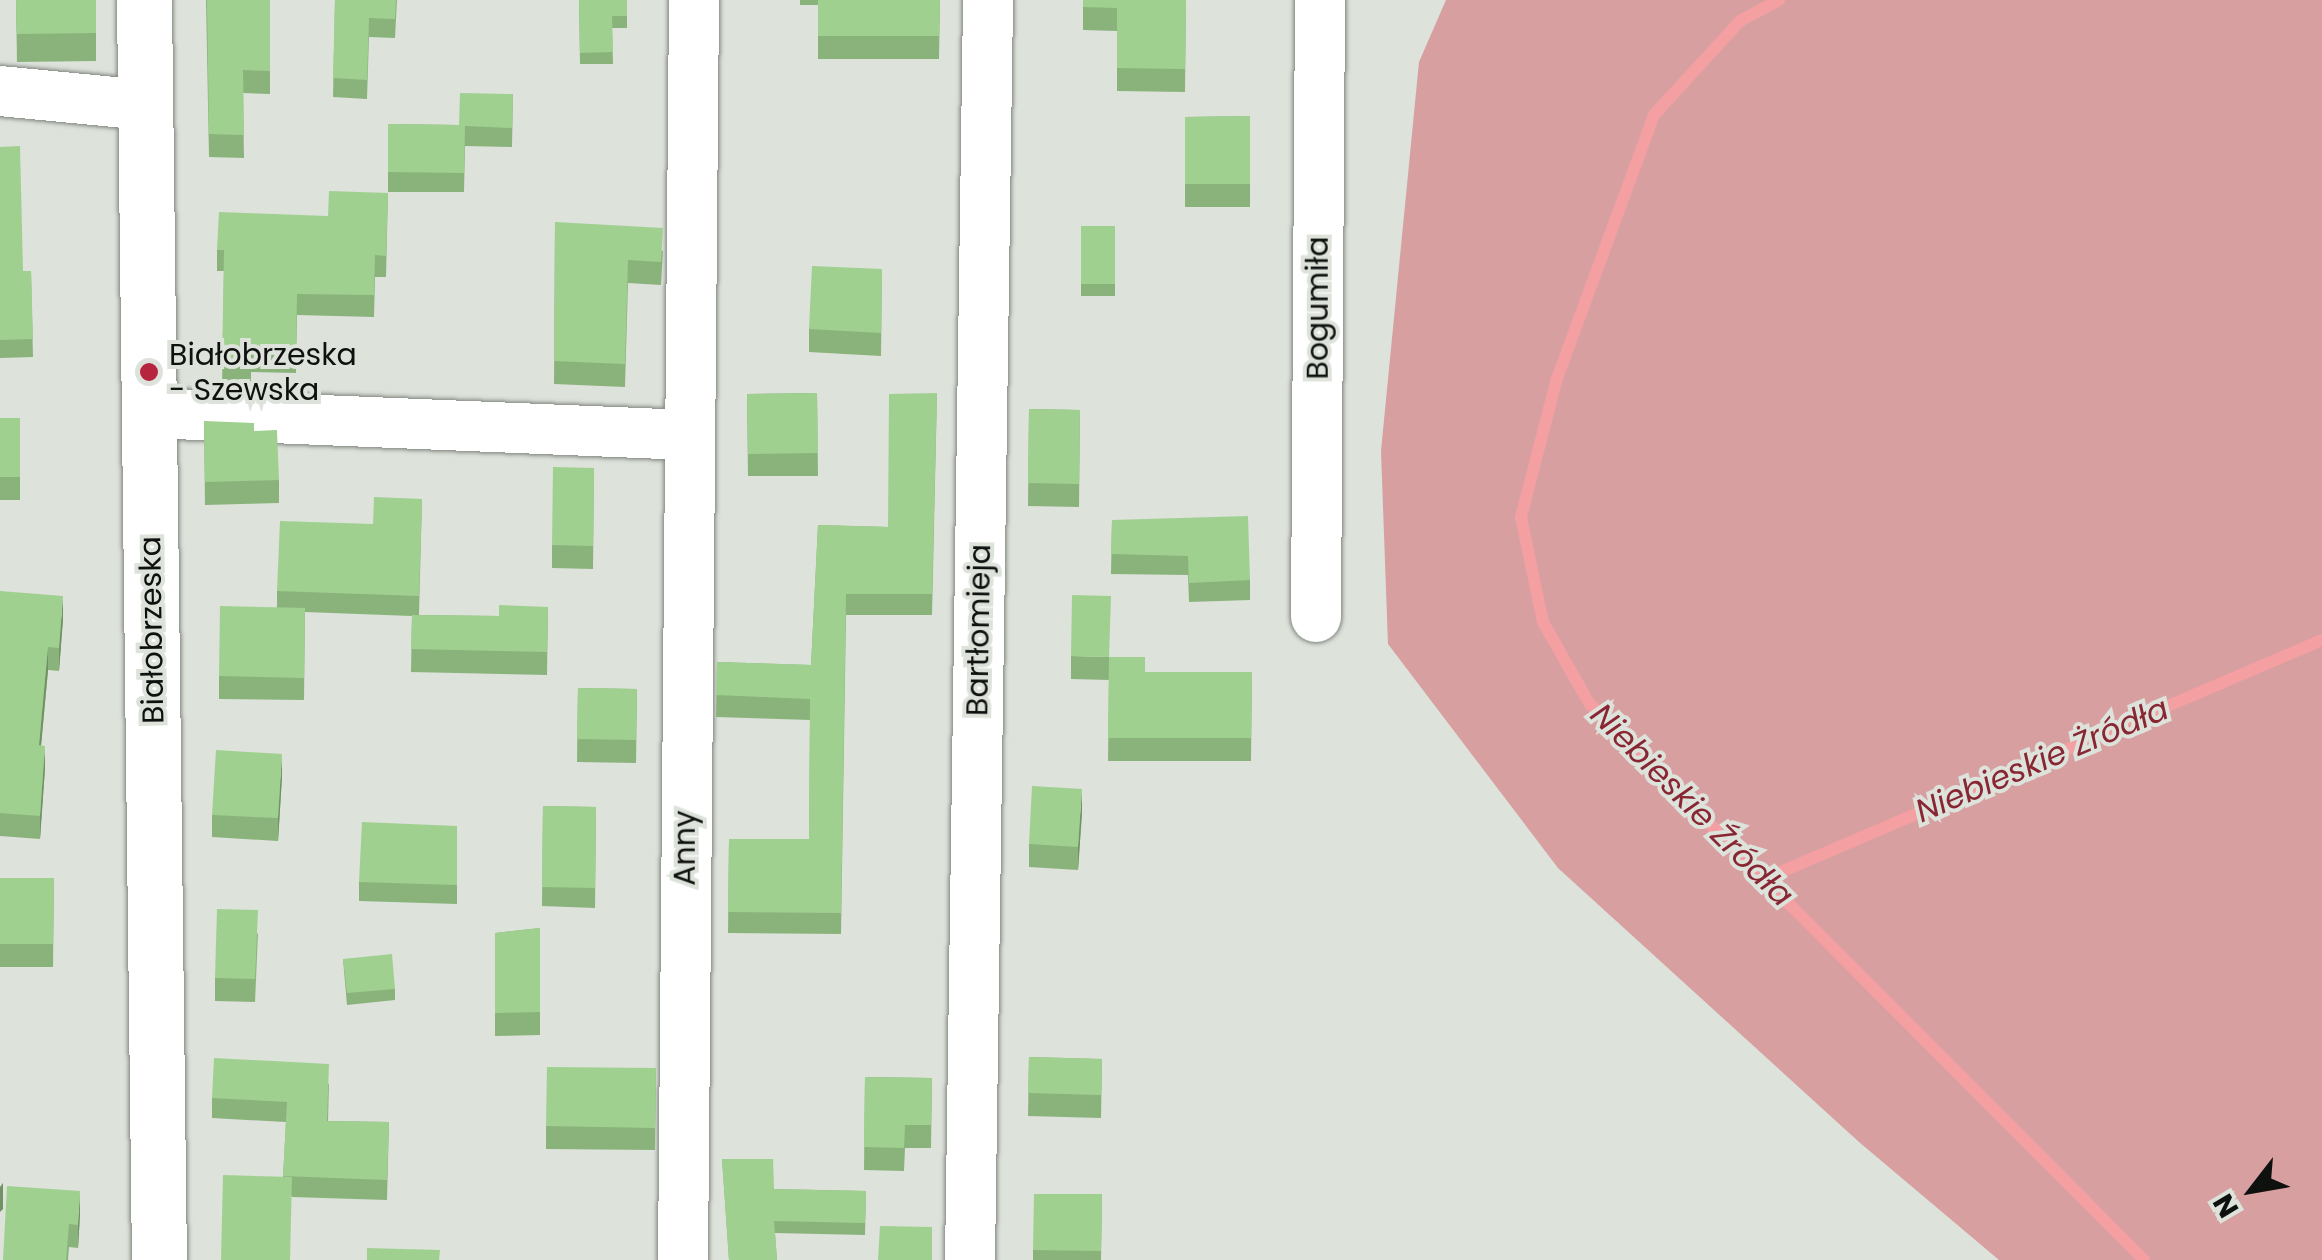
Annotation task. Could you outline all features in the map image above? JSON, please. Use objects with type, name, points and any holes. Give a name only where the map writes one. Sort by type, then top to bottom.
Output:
[{"type":"main road","name":"Białobrzeska","points":[[144,0],[160,1260]]},
{"type":"street","name":"Anny","points":[[683,1260],[694,0]]},
{"type":"street","name":"Bartłomieja","points":[[970,1260],[988,0]]},
{"type":"street","name":"Bogumiła","points":[[1316,617],[1320,0]]},
{"type":"street","points":[[0,91],[146,105]]},
{"type":"street","points":[[150,414],[688,435]]},
{"type":"shaded area","points":[[1446,0],[2322,0],[2322,1260],[1999,1260],[1859,1142],[1558,868],[1388,644],[1381,451],[1419,62]]},
{"type":"building","points":[[16,0],[96,0],[96,33],[17,34]]},
{"type":"building","points":[[207,0],[270,0],[270,71],[243,70],[244,135],[209,134]]},
{"type":"building","points":[[335,0],[396,0],[395,19],[369,18],[367,80],[333,78]]},
{"type":"building","points":[[579,0],[627,0],[627,16],[612,16],[613,52],[580,53]]},
{"type":"building","points":[[818,0],[940,0],[939,36],[818,36]]},
{"type":"building","points":[[1083,0],[1186,0],[1185,69],[1117,68],[1117,8],[1083,7]]},
{"type":"building","points":[[460,93],[513,94],[512,128],[465,126],[464,173],[388,172],[388,124],[459,125]]},
{"type":"building","points":[[1250,116],[1250,184],[1185,184],[1185,117]]},
{"type":"building","points":[[20,146],[23,271],[31,271],[33,339],[0,340],[0,147]]},
{"type":"building","points":[[329,191],[388,193],[386,256],[375,255],[374,295],[297,294],[296,352],[251,351],[251,367],[222,366],[224,250],[217,250],[219,212],[328,216]]},
{"type":"building","points":[[555,222],[663,228],[661,262],[628,260],[625,364],[554,361]]},
{"type":"building","points":[[1081,226],[1115,226],[1115,284],[1081,284]]},
{"type":"building","points":[[812,266],[882,269],[881,333],[809,329]]},
{"type":"building","points":[[817,393],[818,453],[748,454],[747,394]]},
{"type":"building","points":[[937,393],[932,594],[846,594],[841,913],[728,912],[729,839],[809,839],[810,699],[716,695],[717,662],[811,665],[818,525],[888,527],[889,394]]},
{"type":"building","points":[[1029,409],[1080,410],[1079,484],[1028,483]]},
{"type":"building","points":[[0,418],[20,418],[20,477],[0,477]]},
{"type":"building","points":[[204,421],[254,423],[254,431],[277,430],[279,480],[205,482]]},
{"type":"building","points":[[553,467],[594,468],[593,546],[552,545]]},
{"type":"building","points":[[374,497],[422,499],[419,596],[277,591],[280,521],[373,524]]},
{"type":"building","points":[[1248,516],[1250,580],[1189,583],[1188,556],[1111,554],[1112,520]]},
{"type":"building","points":[[0,591],[63,596],[59,648],[48,647],[39,745],[45,746],[40,816],[0,813]]},
{"type":"building","points":[[1072,595],[1111,596],[1109,657],[1071,656]]},
{"type":"building","points":[[499,605],[548,607],[547,652],[411,649],[412,615],[499,616]]},
{"type":"building","points":[[220,606],[305,608],[304,678],[219,676]]},
{"type":"building","points":[[1109,657],[1145,657],[1145,672],[1252,672],[1251,738],[1108,738]]},
{"type":"building","points":[[578,688],[637,689],[636,740],[577,739]]},
{"type":"building","points":[[216,750],[282,754],[278,818],[212,815]]},
{"type":"building","points":[[1032,786],[1082,789],[1078,847],[1029,844]]},
{"type":"building","points":[[543,806],[596,807],[595,888],[542,887]]},
{"type":"building","points":[[362,822],[457,826],[457,885],[359,882]]},
{"type":"building","points":[[0,878],[54,878],[53,944],[0,944]]},
{"type":"building","points":[[217,909],[258,910],[255,979],[215,978]]},
{"type":"building","points":[[540,928],[540,1012],[495,1013],[495,933]]},
{"type":"building","points":[[392,954],[395,989],[347,993],[343,959]]},
{"type":"building","points":[[1029,1057],[1102,1059],[1101,1095],[1028,1093]]},
{"type":"building","points":[[214,1058],[329,1064],[327,1121],[389,1122],[387,1180],[283,1176],[287,1102],[212,1098]]},
{"type":"building","points":[[547,1067],[656,1068],[655,1128],[546,1126]]},
{"type":"building","points":[[865,1077],[932,1078],[931,1125],[905,1125],[904,1148],[864,1147]]},
{"type":"building","points":[[722,1159],[773,1159],[774,1189],[866,1191],[865,1223],[774,1221],[777,1260],[729,1260]]},
{"type":"building","points":[[223,1175],[292,1177],[290,1260],[221,1260]]},
{"type":"building","points":[[7,1186],[80,1191],[78,1225],[69,1224],[66,1260],[3,1260]]},
{"type":"building","points":[[1034,1194],[1102,1194],[1101,1251],[1033,1250]]},
{"type":"building","points":[[880,1226],[932,1227],[932,1260],[878,1260]]},
{"type":"building","points":[[367,1248],[440,1250],[439,1260],[367,1260]]},
{"type":"waterway","name":"Niebieskie Źródła","points":[[1779,0],[1740,21],[1654,115],[1557,378],[1521,517],[1543,622],[1589,703],[2144,1260]]},
{"type":"waterway","name":"Niebieskie Żródła","points":[[1762,880],[2322,640]]},
{"type":"place","name":"Białobrzeska - Szewska","points":[[149,372]]}]
